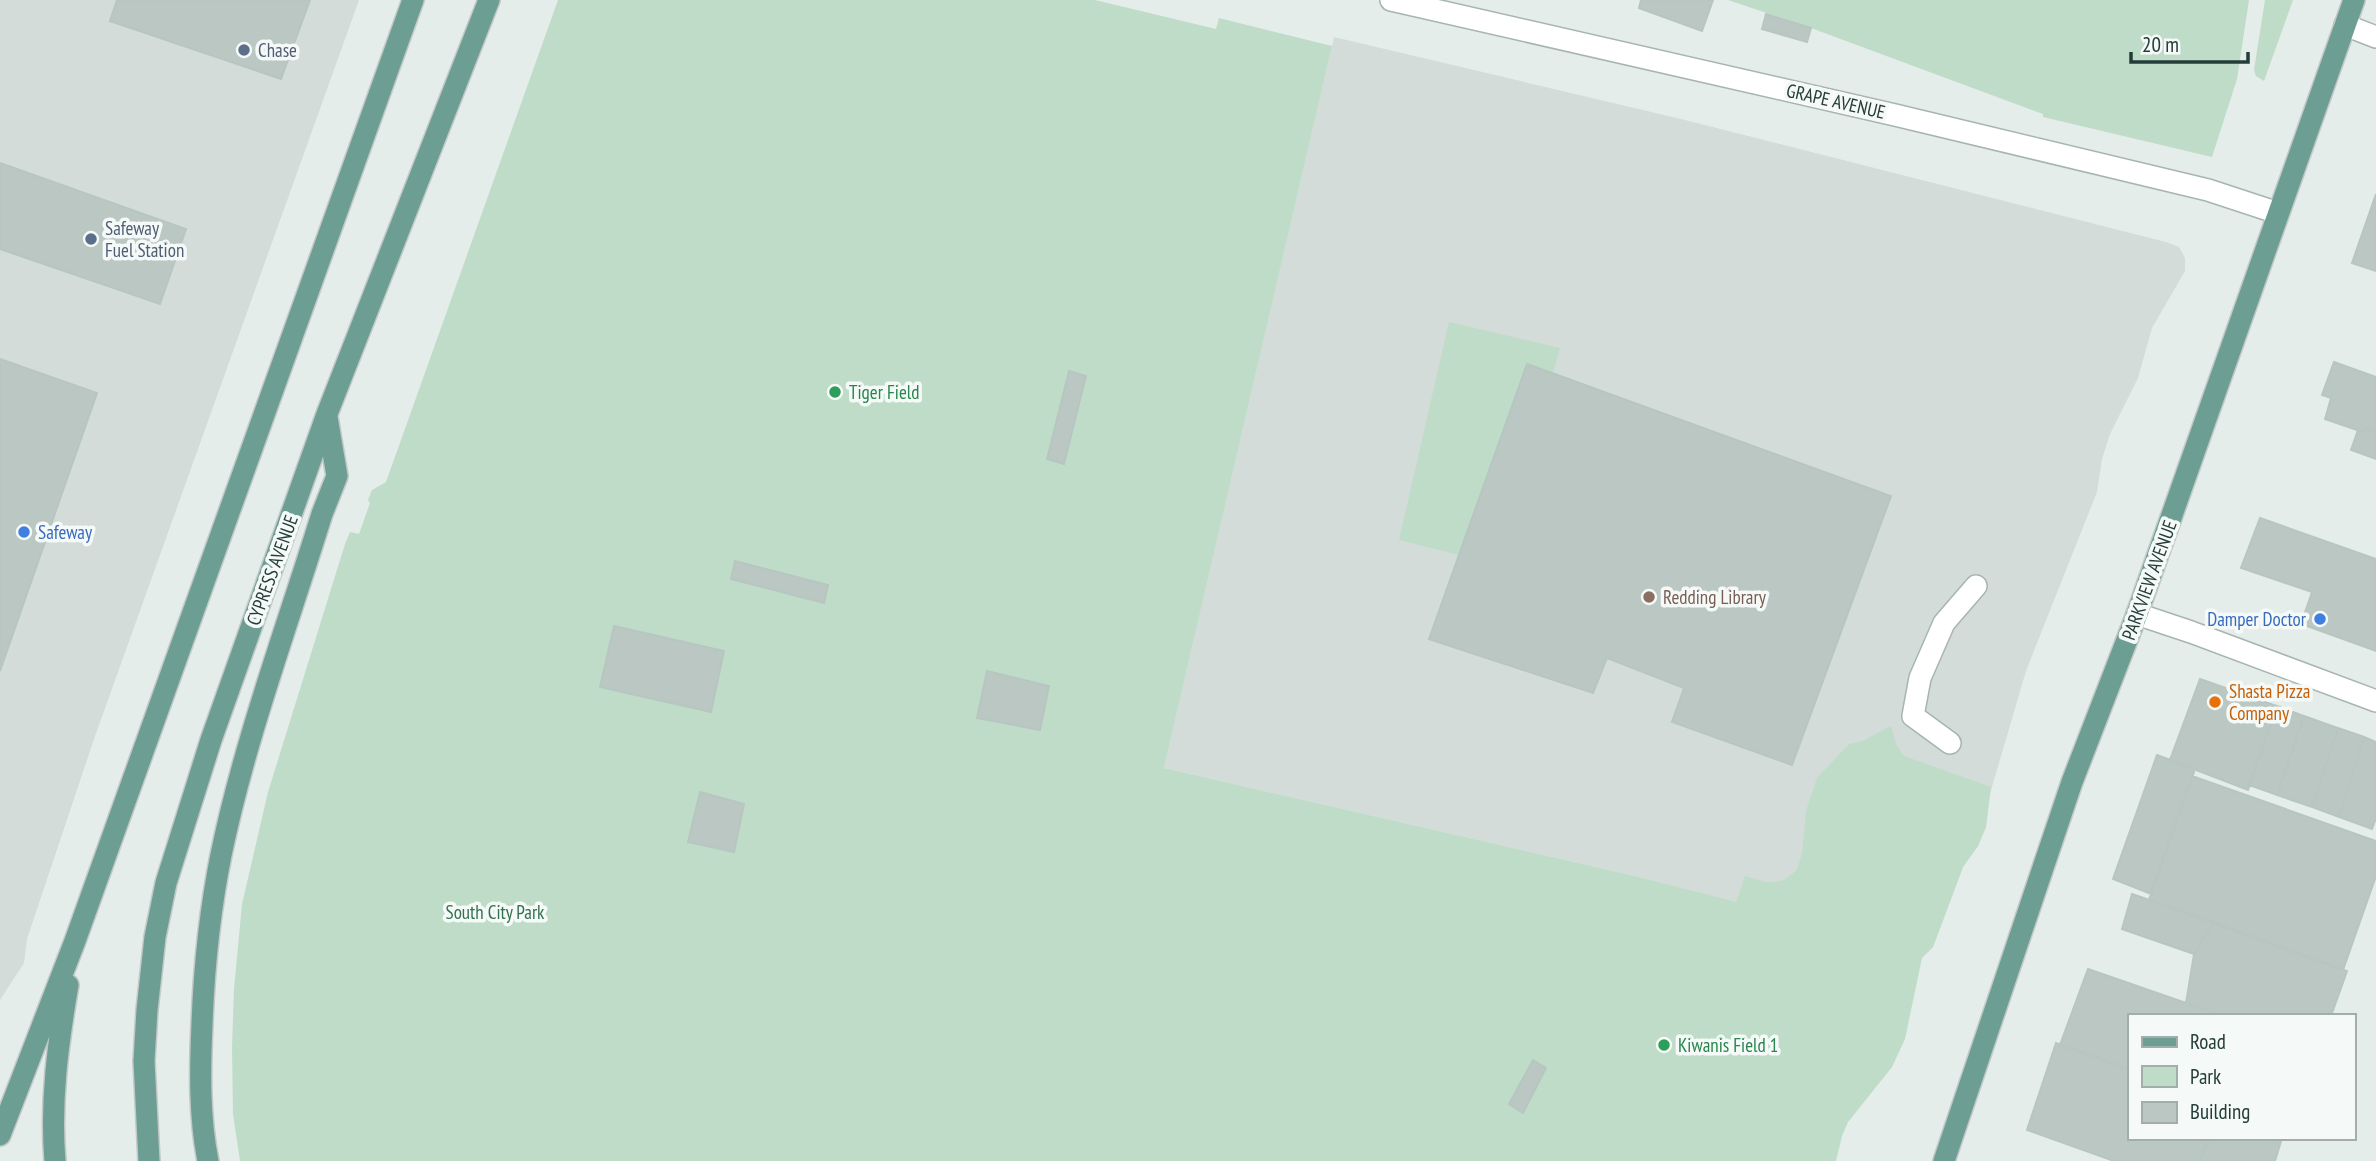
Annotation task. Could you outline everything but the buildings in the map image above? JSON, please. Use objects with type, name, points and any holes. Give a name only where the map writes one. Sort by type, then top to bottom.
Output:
[{"type":"main road","points":[[0,1135],[75,942],[412,0]]},
{"type":"main road","name":"CYPRESS AVENUE","points":[[149,1161],[144,1061],[146,1010],[160,909],[200,775],[327,414],[489,0]]},
{"type":"main road","name":"PARKVIEW AVENUE","points":[[1944,1161],[2072,782],[2137,614],[2354,0]]},
{"type":"main road","points":[[208,1161],[200,1085],[202,1020],[211,924],[221,856],[239,780],[322,514],[337,476],[327,414]]},
{"type":"main road","points":[[55,1161],[53,1136],[57,1055],[75,942]]},
{"type":"street","name":"GRAPE AVENUE","points":[[1391,0],[2208,190],[2278,213]]},
{"type":"street","points":[[2345,25],[2376,37]]},
{"type":"street","points":[[1950,743],[1913,716],[1920,678],[1944,623],[1976,586]]},
{"type":"street","points":[[2137,614],[2376,701]]},
{"type":"shaded area","points":[[0,0],[359,0],[94,739],[27,939],[24,963],[0,1000]]},
{"type":"shaded area","points":[[1334,37],[1681,119],[2179,247],[2185,258],[2185,271],[2152,328],[2138,378],[2110,434],[2102,459],[2097,492],[2026,671],[1989,797],[1986,827],[1978,846],[1963,867],[1933,947],[1927,953],[1639,877],[1164,768]]},
{"type":"green space","name":"South City Park","points":[[558,0],[1095,0],[1216,29],[1219,18],[1332,46],[1164,768],[1639,877],[1736,902],[1745,876],[1775,882],[1784,880],[1797,870],[1802,853],[1806,811],[1817,778],[1849,744],[1863,741],[1891,726],[1896,744],[1904,756],[1991,787],[1986,827],[1978,846],[1963,867],[1933,947],[1922,958],[1905,1039],[1892,1067],[1848,1122],[1836,1161],[240,1161],[233,1114],[232,1048],[242,904],[268,792],[345,544],[350,532],[359,534],[372,490],[386,482]],"holes":[[[614,626],[723,651],[710,712],[600,687]]]},
{"type":"green space","points":[[1728,0],[2249,0],[2237,79],[2212,157],[2043,117],[2043,114]]},
{"type":"green space","points":[[2265,0],[2293,0],[2264,81],[2256,76],[2254,70]]},
{"type":"green space","points":[[1449,322],[1560,348],[1553,372],[1606,392],[1510,665],[1429,639],[1459,555],[1399,540]]},
{"type":"place","name":"Chase","points":[[244,50]]},
{"type":"place","name":"Safeway Fuel Station","points":[[91,239]]},
{"type":"place","name":"Tiger Field","points":[[835,392]]},
{"type":"place","name":"Safeway","points":[[24,532]]},
{"type":"place","name":"Redding Library","points":[[1649,597]]},
{"type":"place","name":"Damper Doctor","points":[[2320,619]]},
{"type":"place","name":"Shasta Pizza Company","points":[[2215,702]]},
{"type":"place","name":"Kiwanis Field 1","points":[[1664,1045]]}]
